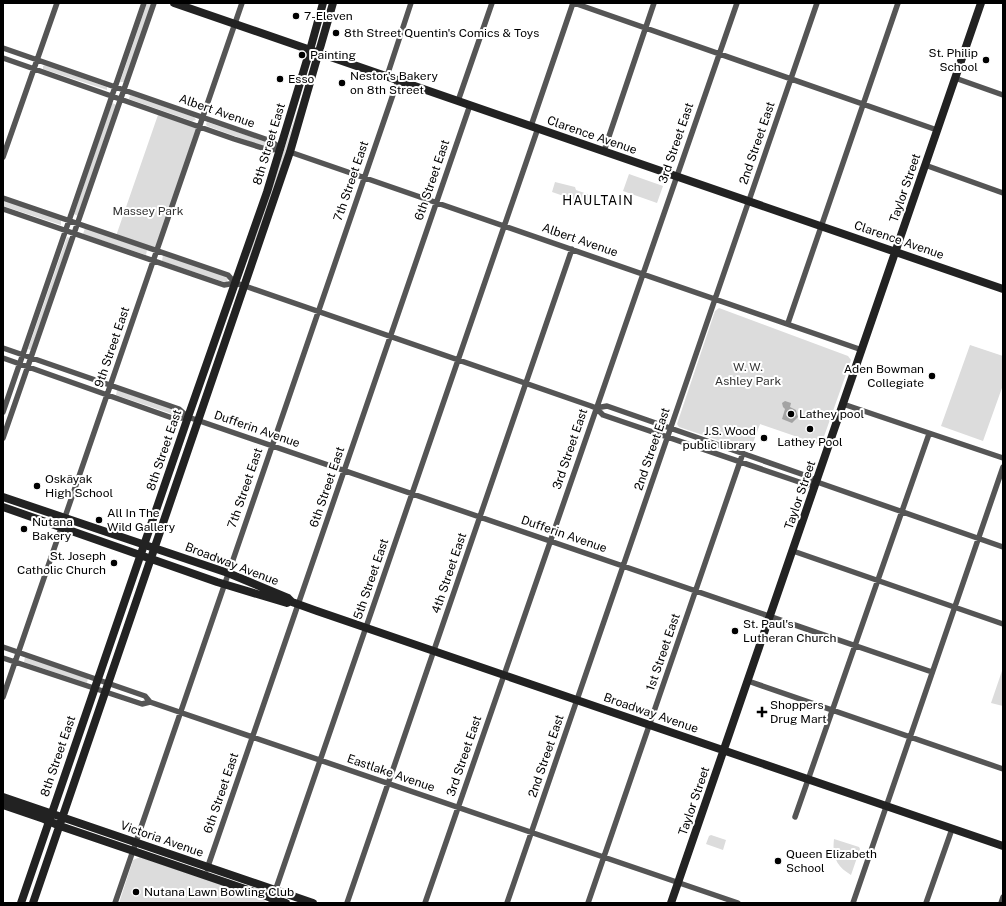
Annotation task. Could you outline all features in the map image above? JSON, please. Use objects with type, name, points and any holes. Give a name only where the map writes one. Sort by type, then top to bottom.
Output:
[{"type":"main road","name":"Clarence Avenue","points":[[174,3],[1003,289]]},
{"type":"main road","name":"8th Street East","points":[[21,903],[140,554],[267,192],[281,149],[323,3]]},
{"type":"main road","name":"8th Street East","points":[[33,903],[152,559],[290,152],[320,53],[333,3]]},
{"type":"main road","name":"Taylor Street","points":[[671,903],[981,3]]},
{"type":"main road","name":"Broadway Avenue","points":[[3,497],[228,573],[288,598],[295,603],[649,726],[1003,846]]},
{"type":"main road","name":"Broadway Avenue","points":[[3,507],[224,584],[287,603],[295,603]]},
{"type":"main road","name":"Victoria Avenue","points":[[3,797],[50,817],[60,826],[207,867],[286,903]]},
{"type":"main road","name":"Victoria Avenue","points":[[3,805],[50,817],[62,817],[205,875],[273,897],[313,903]]},
{"type":"street","points":[[3,157],[56,3]]},
{"type":"street","points":[[3,412],[144,3]]},
{"type":"street","points":[[3,438],[154,3]]},
{"type":"street","name":"9th Street East","points":[[3,698],[242,3]]},
{"type":"street","points":[[387,76],[411,3]]},
{"type":"street","points":[[458,101],[492,3]]},
{"type":"street","points":[[574,3],[937,130]]},
{"type":"street","name":"5th Street East","points":[[273,897],[505,226],[534,127],[574,3]]},
{"type":"street","points":[[604,151],[654,3]]},
{"type":"street","name":"3rd Street East","points":[[425,903],[737,3]]},
{"type":"street","name":"2nd Street East","points":[[507,903],[817,3]]},
{"type":"street","points":[[788,323],[898,3]]},
{"type":"street","name":"Albert Avenue","points":[[3,48],[271,141],[281,149]]},
{"type":"street","name":"Albert Avenue","points":[[3,58],[269,150],[281,149]]},
{"type":"street","points":[[955,78],[1003,95]]},
{"type":"street","name":"7th Street East","points":[[115,903],[271,445],[398,80]]},
{"type":"street","name":"6th Street East","points":[[205,875],[252,737],[295,603],[344,470],[470,105]]},
{"type":"street","name":"Albert Avenue","points":[[290,152],[788,323],[862,350]]},
{"type":"street","points":[[925,165],[1003,192]]},
{"type":"street","points":[[3,198],[228,275],[235,283]]},
{"type":"street","points":[[3,209],[224,285],[235,283],[245,286],[526,383],[596,408],[603,415],[808,486],[817,482]]},
{"type":"street","name":"4th Street East","points":[[347,903],[572,249]]},
{"type":"street","name":"Dufferin Avenue","points":[[3,348],[179,408],[188,417]]},
{"type":"street","name":"Dufferin Avenue","points":[[3,358],[176,419],[188,417],[199,420],[932,672]]},
{"type":"street","points":[[843,404],[1003,458]]},
{"type":"street","points":[[596,408],[607,406],[743,453],[810,477],[817,482],[1003,547]]},
{"type":"street","points":[[795,817],[929,434]]},
{"type":"street","name":"1st Street East","points":[[588,903],[743,453]]},
{"type":"street","points":[[853,903],[1003,467]]},
{"type":"street","points":[[793,551],[1003,624]]},
{"type":"street","name":"Eastlake Avenue","points":[[3,647],[145,696],[150,702],[738,903]]},
{"type":"street","name":"Eastlake Avenue","points":[[3,658],[142,704],[150,702]]},
{"type":"street","points":[[748,681],[1003,769]]},
{"type":"street","points":[[926,903],[952,829]]},
{"type":"street","points":[[1001,903],[1003,897]]},
{"type":"green space","points":[[147,3],[153,5],[124,82],[120,82]]},
{"type":"green space","points":[[45,65],[107,87],[107,90],[43,69],[43,66]]},
{"type":"green space","points":[[303,94],[298,117],[248,263],[251,247]]},
{"type":"green space","points":[[130,95],[194,117],[196,120],[192,121],[129,99]]},
{"type":"green space","points":[[112,103],[117,105],[78,216],[74,214]]},
{"type":"green space","name":"Massey Park","points":[[159,112],[199,126],[157,251],[116,236]]},
{"type":"green space","points":[[207,122],[272,144],[272,147],[268,148],[207,126]]},
{"type":"green space","points":[[629,174],[663,186],[657,203],[623,191]]},
{"type":"green space","points":[[555,182],[575,187],[576,190],[593,196],[590,205],[552,192]]},
{"type":"green space","points":[[3,200],[61,220],[61,225],[3,206]]},
{"type":"green space","points":[[85,228],[147,250],[146,255],[83,234]]},
{"type":"green space","points":[[67,237],[70,238],[31,350],[28,349]]},
{"type":"green space","points":[[163,255],[228,277],[227,283],[162,261]]},
{"type":"green space","name":"W. W. Ashley Park","points":[[719,308],[848,356],[851,360],[821,445],[760,424],[750,451],[679,427],[677,424],[715,311]]},
{"type":"green space","points":[[970,345],[1003,356],[1003,385],[983,441],[941,426]]},
{"type":"green space","points":[[117,390],[177,410],[180,414],[175,415],[116,395]]},
{"type":"green space","points":[[25,657],[88,678],[87,683],[24,662]]},
{"type":"green space","points":[[1003,668],[1003,706],[991,703]]},
{"type":"green space","points":[[711,835],[726,840],[723,850],[706,844],[709,836]]},
{"type":"green space","points":[[834,839],[859,847],[860,849],[851,875],[842,868],[836,860]]},
{"type":"green space","points":[[140,857],[264,899],[266,903],[119,903],[133,860]]},
{"type":"shaded area","name":"Lathey pool","points":[[785,401],[791,403],[790,407],[796,410],[798,417],[792,423],[782,419],[785,409],[782,403]]},
{"type":"place","name":"7-Eleven","points":[[296,16]]},
{"type":"place","name":"8th Street Quentin's Comics & Toys","points":[[336,33]]},
{"type":"place","name":"Painting","points":[[302,55]]},
{"type":"place","name":"St. Philip School","points":[[986,60]]},
{"type":"place","name":"Esso","points":[[280,79]]},
{"type":"place","name":"Nestor's Bakery on 8th Street","points":[[342,83]]},
{"type":"place","name":"Aden Bowman Collegiate","points":[[932,376]]},
{"type":"place","name":"Lathey pool","points":[[791,414]]},
{"type":"place","name":"Lathey Pool","points":[[810,429]]},
{"type":"place","name":"J.S. Wood public library","points":[[764,438]]},
{"type":"place","name":"Oskāyak High School","points":[[37,486]]},
{"type":"place","name":"All In The Wild Gallery","points":[[99,520]]},
{"type":"place","name":"Nutana Bakery","points":[[24,529]]},
{"type":"place","name":"St. Joseph Catholic Church","points":[[114,563]]},
{"type":"place","name":"St. Paul's Lutheran Church","points":[[735,631]]},
{"type":"place","name":"Shoppers Drug Mart","points":[[762,712]]},
{"type":"place","name":"Queen Elizabeth School","points":[[778,861]]},
{"type":"place","name":"Nutana Lawn Bowling Club","points":[[136,892]]},
{"type":"district","name":"HAULTAIN","points":[[598,200]]}]
